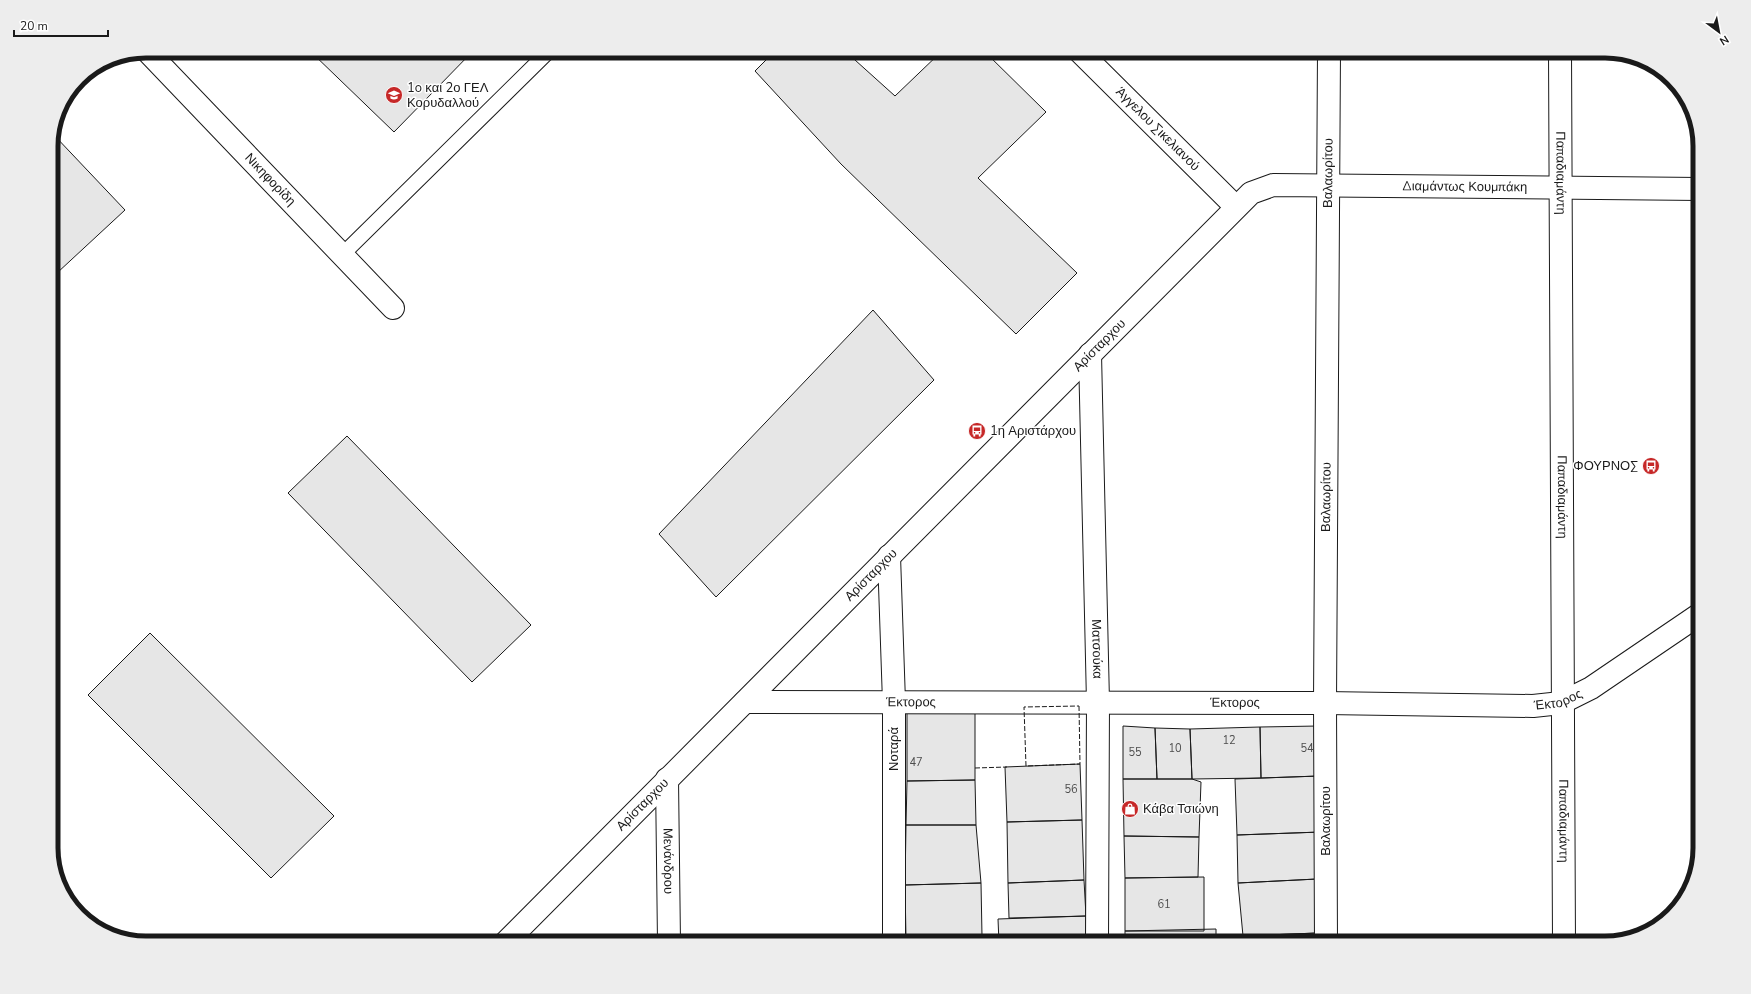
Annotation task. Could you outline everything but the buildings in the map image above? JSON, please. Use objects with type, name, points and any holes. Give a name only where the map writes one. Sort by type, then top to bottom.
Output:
[{"type":"street","name":"Νικηφορίδη","points":[[154,58],[393,308]]},
{"type":"street","name":"Άγγελου Σικελιανού","points":[[1089,58],[1236,207]]},
{"type":"street","name":"Βαλαωρίτου","points":[[1326,936],[1325,703],[1330,185],[1329,58]]},
{"type":"street","name":"Παπαδιαμάντη","points":[[1560,58],[1561,703],[1564,936]]},
{"type":"street","name":"Διαμάντως Κουμπάκη","points":[[1236,207],[1251,193],[1273,185],[1693,189]]},
{"type":"street","name":"Αρίσταρχου","points":[[512,936],[1236,207]]},
{"type":"street","name":"Ματσούκα","points":[[1090,354],[1098,702],[1097,936]]},
{"type":"street","name":"Νοταρά","points":[[890,556],[894,702],[894,936]]},
{"type":"street","name":"Έκτορος","points":[[744,702],[1325,703],[1533,706],[1561,703],[1591,688],[1693,619]]},
{"type":"street","name":"Μενάνδρου","points":[[667,780],[669,936]]},
{"type":"lane","points":[[342,255],[542,58]]},
{"type":"fence","points":[[1079,706],[1080,764],[1026,766],[1024,707],[1079,706]]},
{"type":"fence","points":[[975,768],[1007,767]]},
{"type":"place","name":"1o και 2ο ΓΕΛ Κορυδαλλού","points":[[394,95]]},
{"type":"place","name":"1η Αριστάρχου","points":[[977,431]]},
{"type":"place","name":"ΦΟΥΡΝΟΣ","points":[[1651,466]]},
{"type":"place","name":"Κάβα Τσιώνη","points":[[1130,809]]}]
